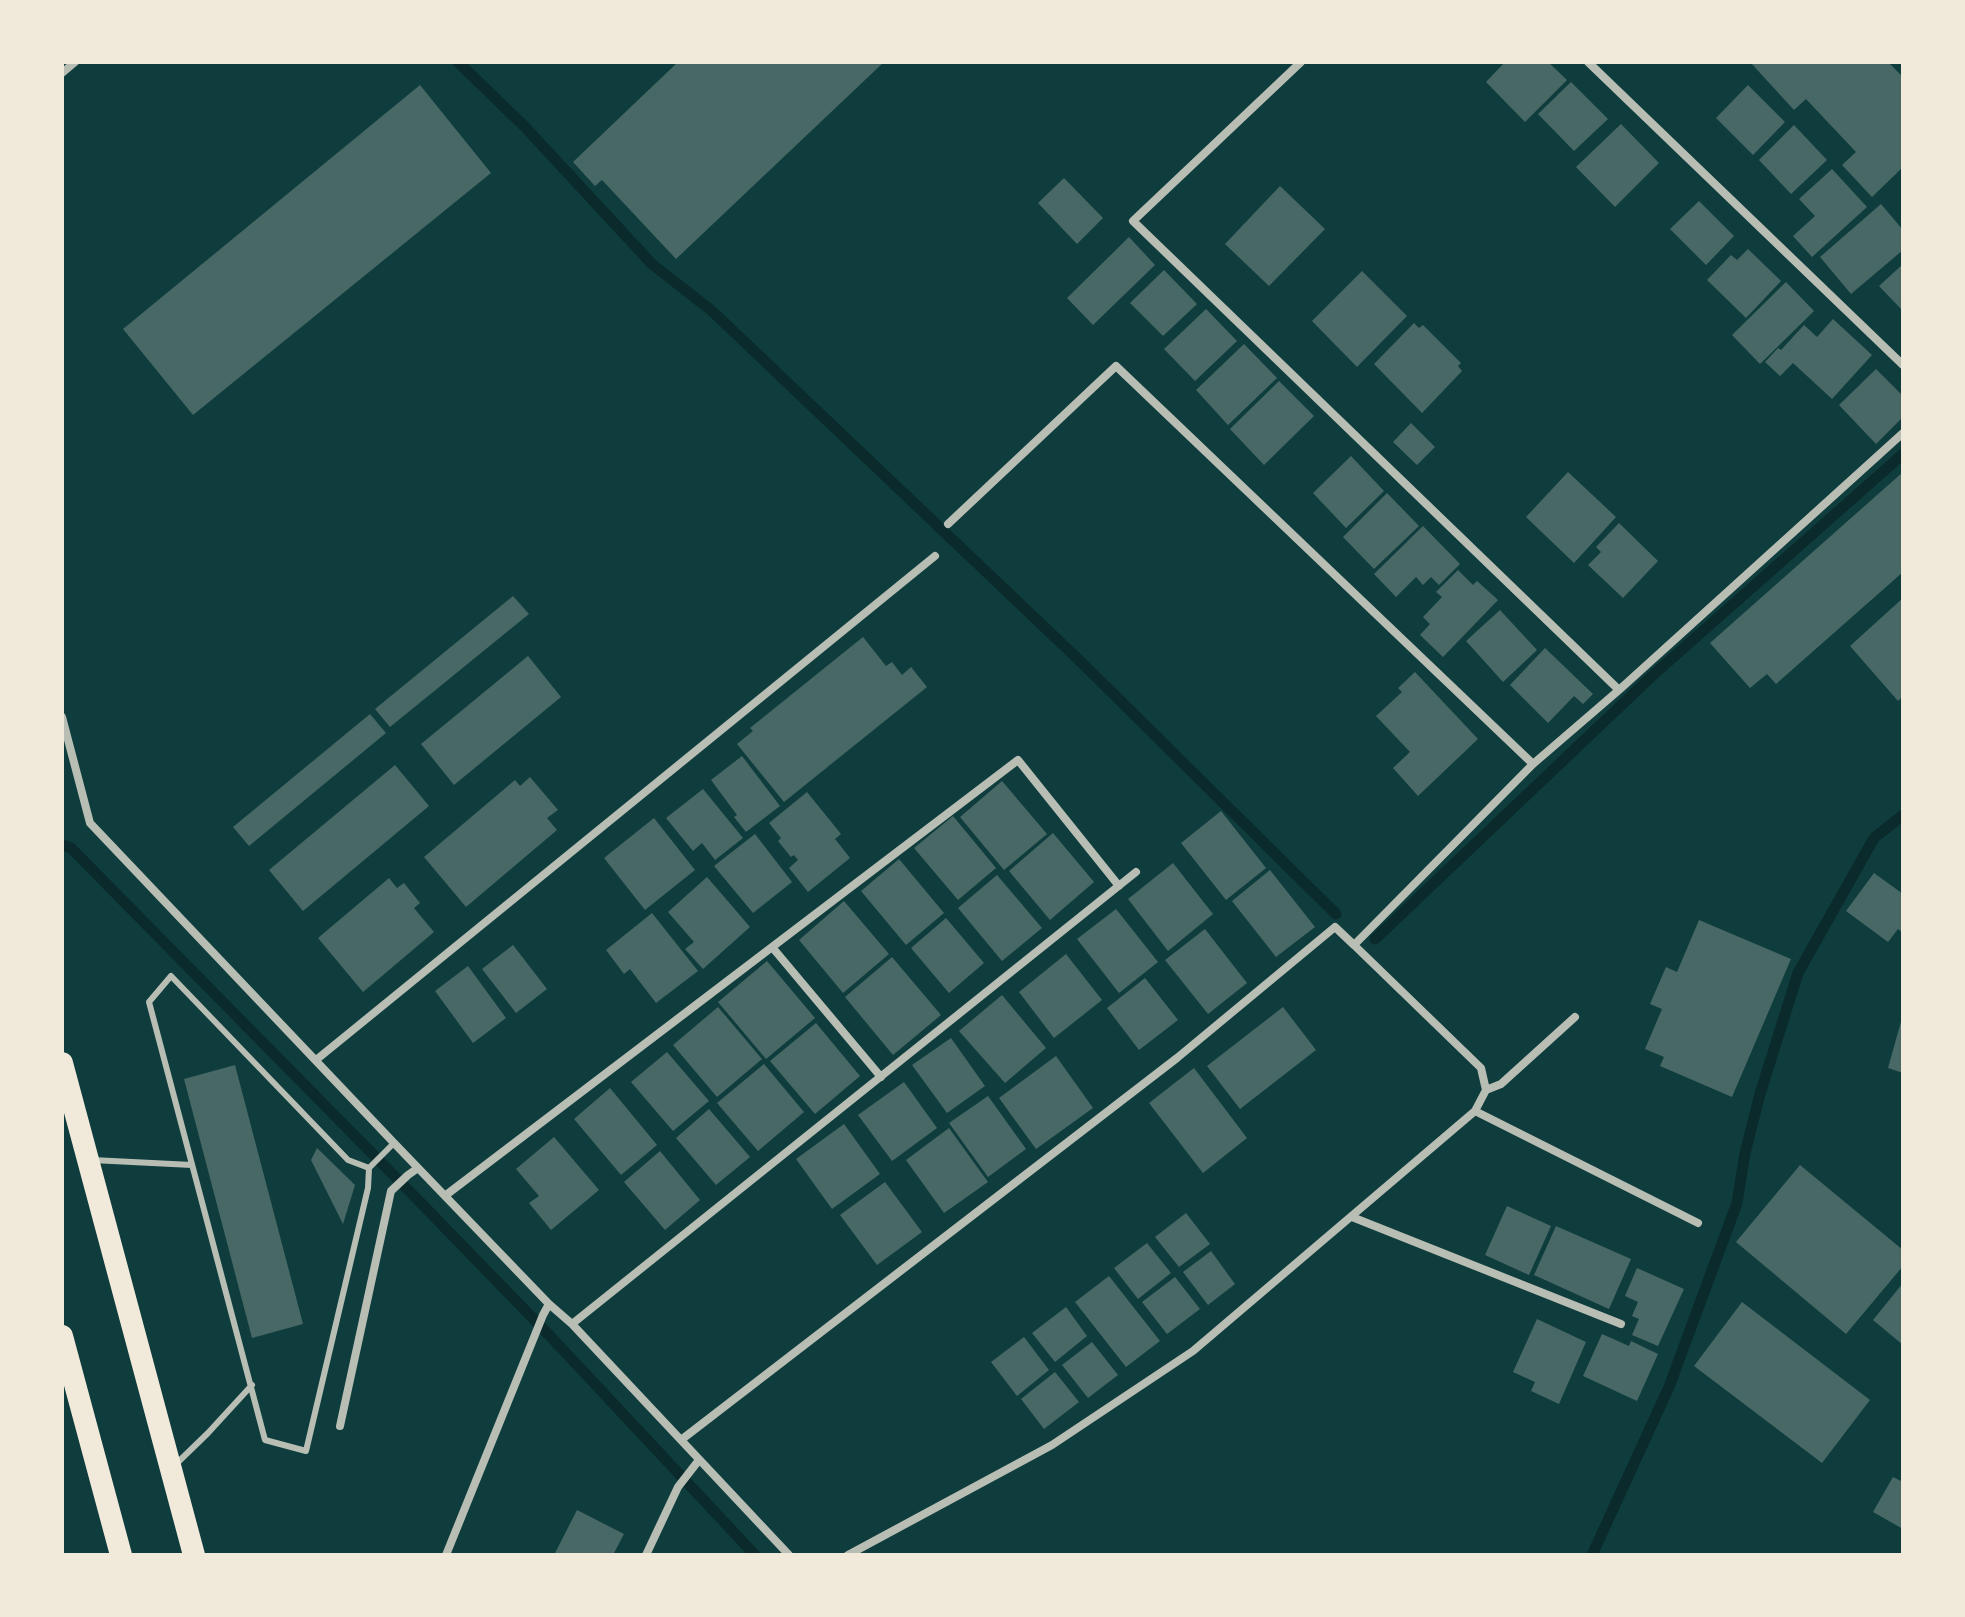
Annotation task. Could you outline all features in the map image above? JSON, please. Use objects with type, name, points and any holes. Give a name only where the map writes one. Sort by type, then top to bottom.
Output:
[{"type":"highway","points":[[62,1063],[194,1555]]},
{"type":"highway","points":[[62,1336],[121,1555]]},
{"type":"street","points":[[62,73],[75,62]]},
{"type":"street","points":[[1301,62],[1133,221],[1619,690]]},
{"type":"street","points":[[1588,62],[1903,365]]},
{"type":"street","points":[[948,524],[1116,366],[1533,764]]},
{"type":"street","points":[[1354,945],[1533,764],[1903,433]]},
{"type":"street","points":[[316,1060],[935,556]]},
{"type":"street","points":[[62,717],[90,823],[418,1168],[572,1324],[789,1555]]},
{"type":"street","points":[[446,1195],[1018,760],[1119,886]]},
{"type":"street","points":[[572,1324],[1136,872]]},
{"type":"street","points":[[681,1440],[1177,1058],[1335,927],[1481,1068],[1486,1090],[1475,1111],[1193,1351],[1052,1445],[848,1555]]},
{"type":"street","points":[[772,947],[881,1077]]},
{"type":"street","points":[[1486,1090],[1501,1084],[1575,1017]]},
{"type":"street","points":[[1475,1111],[1698,1223]]},
{"type":"street","points":[[340,1426],[391,1191],[418,1168]]},
{"type":"street","points":[[1352,1217],[1621,1324]]},
{"type":"street","points":[[446,1555],[549,1304]]},
{"type":"street","points":[[646,1555],[678,1487],[699,1460]]},
{"type":"lane","points":[[371,1166],[348,1160],[171,976],[149,1002],[265,1440],[306,1451],[371,1166],[394,1143]]},
{"type":"lane","points":[[88,1160],[192,1165]]},
{"type":"lane","points":[[171,1469],[252,1385]]},
{"type":"building","points":[[678,62],[884,62],[676,259],[602,180],[595,186],[573,162]]},
{"type":"building","points":[[1505,62],[1548,62],[1567,80],[1525,122],[1486,82]]},
{"type":"building","points":[[1750,62],[1888,62],[1903,77],[1903,167],[1872,197],[1842,165],[1856,152],[1806,99],[1794,110]]},
{"type":"building","points":[[1571,82],[1608,119],[1574,151],[1538,114]]},
{"type":"building","points":[[420,85],[491,173],[193,415],[123,329]]},
{"type":"building","points":[[1748,85],[1785,122],[1753,155],[1716,118]]},
{"type":"building","points":[[1621,124],[1659,163],[1615,207],[1576,167]]},
{"type":"building","points":[[1794,125],[1827,160],[1791,194],[1759,160]]},
{"type":"building","points":[[1832,169],[1867,207],[1812,257],[1793,236],[1815,216],[1799,199]]},
{"type":"building","points":[[1064,178],[1103,218],[1077,244],[1038,203]]},
{"type":"building","points":[[1280,186],[1325,229],[1269,286],[1225,244]]},
{"type":"building","points":[[1699,201],[1734,236],[1706,265],[1670,229]]},
{"type":"building","points":[[1881,204],[1903,230],[1903,250],[1851,294],[1820,257]]},
{"type":"building","points":[[1129,237],[1155,265],[1093,325],[1067,298]]},
{"type":"building","points":[[1748,249],[1781,281],[1746,318],[1707,280],[1731,255],[1737,260]]},
{"type":"building","points":[[1903,264],[1903,311],[1879,286]]},
{"type":"building","points":[[1164,270],[1197,304],[1163,336],[1130,303]]},
{"type":"building","points":[[1362,271],[1407,316],[1357,367],[1312,321]]},
{"type":"building","points":[[1786,282],[1814,311],[1760,364],[1732,335]]},
{"type":"building","points":[[1206,309],[1237,341],[1195,381],[1164,349]]},
{"type":"building","points":[[1833,319],[1872,355],[1832,399],[1793,363],[1780,376],[1765,362],[1804,325],[1817,337]]},
{"type":"building","points":[[1414,323],[1419,328],[1423,325],[1461,363],[1458,366],[1462,371],[1422,413],[1374,364]]},
{"type":"building","points":[[1244,344],[1277,378],[1228,425],[1196,390]]},
{"type":"building","points":[[1876,369],[1903,396],[1903,417],[1876,444],[1839,405]]},
{"type":"building","points":[[1279,381],[1314,416],[1264,465],[1230,429]]},
{"type":"building","points":[[1411,423],[1435,447],[1417,465],[1393,442]]},
{"type":"building","points":[[1351,456],[1384,491],[1346,528],[1313,493]]},
{"type":"building","points":[[1568,472],[1616,517],[1574,563],[1526,517]]},
{"type":"building","points":[[1903,472],[1903,572],[1776,684],[1767,674],[1750,688],[1710,643]]},
{"type":"building","points":[[1387,493],[1419,526],[1374,569],[1343,537]]},
{"type":"building","points":[[1619,523],[1658,561],[1623,598],[1588,565],[1601,552],[1596,547]]},
{"type":"building","points":[[1423,526],[1460,564],[1439,585],[1431,577],[1423,585],[1416,577],[1396,597],[1374,574]]},
{"type":"building","points":[[1458,570],[1473,585],[1477,581],[1498,600],[1443,657],[1420,635],[1430,624],[1423,617],[1442,597],[1436,592]]},
{"type":"building","points":[[513,596],[529,614],[390,727],[375,709]]},
{"type":"building","points":[[1903,598],[1903,696],[1898,701],[1850,646]]},
{"type":"building","points":[[1500,610],[1537,650],[1503,682],[1466,641]]},
{"type":"building","points":[[863,637],[886,666],[892,662],[902,675],[911,667],[927,687],[784,802],[737,744],[753,731],[750,728]]},
{"type":"building","points":[[1545,648],[1593,694],[1583,704],[1574,696],[1548,723],[1510,685]]},
{"type":"building","points":[[528,656],[561,697],[454,785],[421,744]]},
{"type":"building","points":[[1415,672],[1478,739],[1418,796],[1393,768],[1410,752],[1376,716],[1402,692],[1398,688]]},
{"type":"building","points":[[370,714],[386,733],[249,846],[233,827]]},
{"type":"building","points":[[742,756],[780,806],[746,832],[711,780]]},
{"type":"building","points":[[395,765],[429,806],[303,911],[269,870]]},
{"type":"building","points":[[530,777],[558,810],[547,818],[557,830],[466,907],[424,857],[515,780],[520,786]]},
{"type":"building","points":[[1002,781],[1047,834],[1004,870],[960,817]]},
{"type":"building","points":[[703,789],[743,838],[715,860],[702,843],[693,851],[666,818]]},
{"type":"building","points":[[807,792],[841,834],[835,839],[850,858],[808,892],[789,868],[798,860],[794,855],[791,857],[778,841],[781,838],[769,823]]},
{"type":"building","points":[[1221,811],[1266,868],[1226,900],[1181,843]]},
{"type":"building","points":[[953,816],[996,868],[958,900],[914,848]]},
{"type":"building","points":[[654,818],[695,870],[645,910],[604,858]]},
{"type":"building","points":[[1053,833],[1094,882],[1050,920],[1009,871]]},
{"type":"building","points":[[755,834],[792,882],[753,913],[714,866]]},
{"type":"building","points":[[899,859],[944,913],[906,945],[861,891]]},
{"type":"building","points":[[1173,863],[1213,914],[1168,951],[1128,899]]},
{"type":"building","points":[[1270,870],[1315,927],[1276,957],[1232,901]]},
{"type":"building","points":[[1874,873],[1903,894],[1903,933],[1898,929],[1888,942],[1846,911]]},
{"type":"building","points":[[997,875],[1042,928],[1002,961],[958,908]]},
{"type":"building","points":[[707,877],[750,927],[703,969],[685,949],[694,942],[668,912]]},
{"type":"building","points":[[389,878],[397,888],[404,883],[420,903],[414,908],[434,932],[363,992],[318,938]]},
{"type":"building","points":[[844,901],[889,954],[843,993],[799,940]]},
{"type":"building","points":[[1116,909],[1158,962],[1119,993],[1077,939]]},
{"type":"building","points":[[652,913],[698,971],[656,1003],[630,969],[624,974],[606,950]]},
{"type":"building","points":[[946,918],[984,963],[949,993],[911,948]]},
{"type":"building","points":[[1699,920],[1791,959],[1732,1097],[1660,1066],[1664,1057],[1645,1049],[1662,1009],[1650,1004],[1666,967],[1677,972]]},
{"type":"building","points":[[1205,929],[1247,983],[1208,1014],[1165,960]]},
{"type":"building","points":[[513,945],[547,989],[516,1013],[482,969]]},
{"type":"building","points":[[1066,954],[1102,1000],[1054,1038],[1019,992]]},
{"type":"building","points":[[892,957],[941,1015],[893,1055],[845,997]]},
{"type":"building","points":[[767,961],[815,1018],[766,1059],[718,1002]]},
{"type":"building","points":[[468,966],[506,1018],[473,1043],[435,991]]},
{"type":"building","points":[[1145,978],[1178,1020],[1139,1050],[1107,1008]]},
{"type":"building","points":[[1002,995],[1046,1048],[1005,1083],[959,1031]]},
{"type":"building","points":[[718,1007],[762,1059],[717,1097],[673,1045]]},
{"type":"building","points":[[1283,1007],[1316,1050],[1240,1109],[1207,1066]]},
{"type":"building","points":[[1903,1018],[1903,1073],[1888,1068]]},
{"type":"building","points":[[816,1023],[860,1076],[815,1114],[770,1061]]},
{"type":"building","points":[[951,1038],[985,1086],[947,1113],[912,1065]]},
{"type":"building","points":[[667,1052],[709,1101],[673,1131],[631,1082]]},
{"type":"building","points":[[1056,1056],[1093,1108],[1036,1149],[999,1098]]},
{"type":"building","points":[[764,1064],[804,1112],[758,1151],[717,1103]]},
{"type":"building","points":[[235,1065],[303,1324],[252,1338],[184,1079]]},
{"type":"building","points":[[1194,1068],[1247,1138],[1203,1173],[1149,1103]]},
{"type":"building","points":[[904,1082],[937,1128],[892,1161],[858,1115]]},
{"type":"building","points":[[610,1088],[657,1145],[621,1175],[574,1119]]},
{"type":"building","points":[[988,1096],[1026,1149],[988,1177],[949,1123]]},
{"type":"building","points":[[709,1109],[750,1157],[716,1185],[676,1138]]},
{"type":"building","points":[[844,1124],[880,1174],[832,1209],[796,1159]]},
{"type":"building","points":[[949,1128],[988,1182],[944,1213],[906,1160]]},
{"type":"building","points":[[554,1137],[599,1190],[551,1230],[529,1203],[539,1196],[516,1169]]},
{"type":"building","points":[[317,1148],[355,1185],[343,1224],[311,1160]]},
{"type":"building","points":[[660,1151],[700,1200],[665,1230],[624,1182]]},
{"type":"building","points":[[1800,1165],[1903,1250],[1903,1266],[1846,1334],[1736,1242]]},
{"type":"building","points":[[885,1182],[922,1232],[877,1265],[840,1215]]},
{"type":"building","points":[[1507,1206],[1551,1226],[1529,1275],[1485,1255]]},
{"type":"building","points":[[1186,1213],[1210,1244],[1179,1267],[1155,1237]]},
{"type":"building","points":[[1556,1226],[1631,1259],[1609,1309],[1534,1275]]},
{"type":"building","points":[[1147,1243],[1171,1273],[1138,1299],[1114,1268]]},
{"type":"building","points":[[1211,1251],[1235,1284],[1208,1305],[1183,1272]]},
{"type":"building","points":[[1637,1268],[1684,1289],[1658,1346],[1632,1335],[1639,1319],[1632,1316],[1638,1302],[1625,1296]]},
{"type":"building","points":[[1109,1276],[1160,1341],[1126,1367],[1075,1302]]},
{"type":"building","points":[[1175,1277],[1200,1309],[1167,1334],[1142,1302]]},
{"type":"building","points":[[1903,1283],[1903,1345],[1873,1320]]},
{"type":"building","points":[[1742,1302],[1870,1400],[1822,1463],[1694,1366]]},
{"type":"building","points":[[1066,1307],[1087,1336],[1055,1362],[1032,1333]]},
{"type":"building","points":[[1537,1319],[1586,1342],[1559,1404],[1531,1391],[1535,1382],[1513,1372]]},
{"type":"building","points":[[1602,1334],[1629,1346],[1631,1341],[1658,1354],[1637,1401],[1583,1376]]},
{"type":"building","points":[[1024,1337],[1049,1370],[1017,1396],[991,1362]]},
{"type":"building","points":[[1092,1342],[1118,1375],[1088,1398],[1062,1365]]},
{"type":"building","points":[[1055,1372],[1079,1402],[1044,1429],[1021,1399]]},
{"type":"building","points":[[1893,1477],[1903,1482],[1903,1529],[1873,1512]]},
{"type":"building","points":[[577,1510],[624,1534],[613,1555],[554,1555]]},
{"type":"waterway","points":[[458,62],[525,127],[652,264],[712,311],[1080,661],[1336,914]]},
{"type":"waterway","points":[[1375,939],[1652,676],[1903,454]]},
{"type":"waterway","points":[[1592,1555],[1669,1387],[1737,1203],[1745,1153],[1760,1094],[1798,973],[1874,838],[1903,815]]},
{"type":"waterway","points":[[62,845],[71,848],[419,1201],[755,1555]]}]
